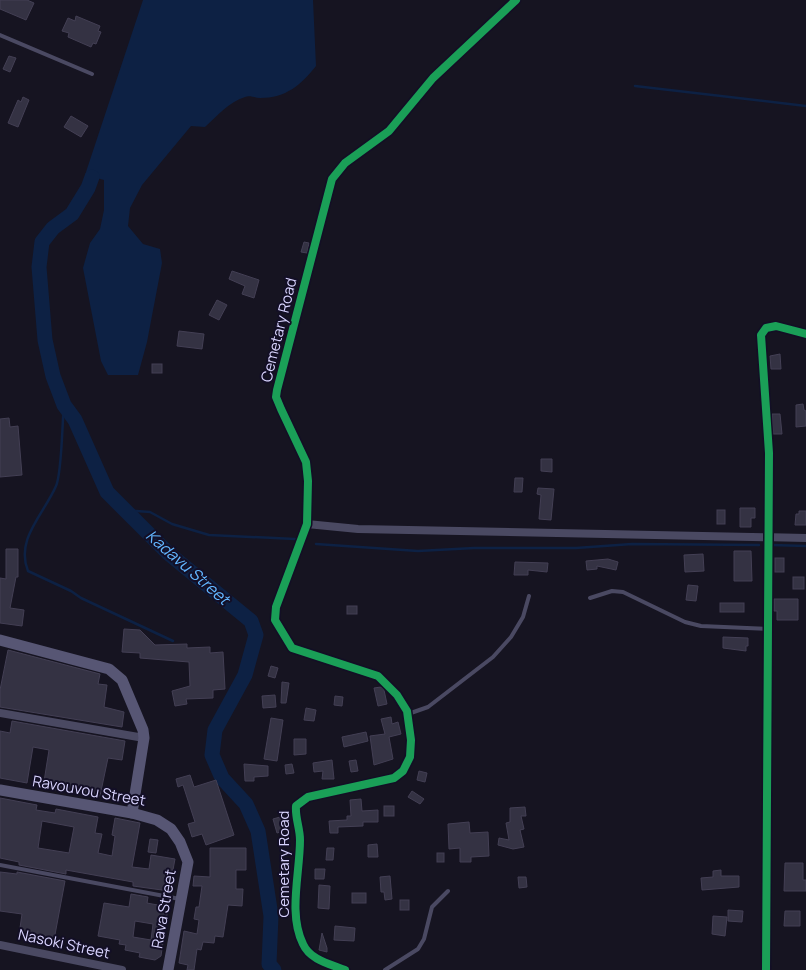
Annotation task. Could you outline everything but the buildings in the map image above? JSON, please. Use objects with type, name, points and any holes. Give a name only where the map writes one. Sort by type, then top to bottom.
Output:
[{"type":"main road","points":[[0,640],[114,672],[126,688],[141,724],[144,738],[132,813]]},
{"type":"main road","name":"Ravouvou Street","points":[[0,790],[132,813],[157,820],[170,829]]},
{"type":"main road","name":"Rava Street","points":[[168,970],[188,862],[180,842],[170,829]]},
{"type":"street","name":"Cemetary Road","points":[[345,970],[316,959],[303,945],[296,920],[300,837],[295,817],[296,806],[308,797],[394,778],[403,771],[410,756],[412,740],[408,714],[397,696],[378,676],[292,648],[275,620],[276,607],[307,524],[306,462],[276,397],[332,179],[345,163],[389,131],[433,78],[516,0]]},
{"type":"street","points":[[766,970],[769,454],[761,335],[766,328],[773,326],[806,334]]},
{"type":"street","points":[[307,524],[358,529],[806,538]]},
{"type":"street","points":[[0,713],[144,738]]},
{"type":"street","name":"Nasoki Street","points":[[0,945],[122,970]]},
{"type":"lane","points":[[0,35],[92,74]]},
{"type":"lane","points":[[590,598],[612,591],[623,592],[685,622],[701,626],[767,629]]},
{"type":"lane","points":[[408,714],[432,704],[493,657],[512,637],[522,617],[529,596]]},
{"type":"lane","points":[[0,865],[181,899]]},
{"type":"lane","points":[[386,970],[418,949],[424,939],[432,907],[448,891]]},
{"type":"water","points":[[143,0],[313,0],[316,66],[305,79],[285,93],[278,96],[260,98],[249,96],[239,99],[228,106],[205,127],[191,126],[142,185],[130,208],[128,226],[143,244],[160,249],[162,263],[147,342],[138,375],[108,375],[101,361],[83,268],[90,243],[100,229],[104,210],[104,180],[85,175]]},
{"type":"waterway","points":[[635,86],[806,106]]},
{"type":"waterway","name":"Kadavu Street","points":[[92,177],[88,188],[72,214],[53,228],[42,242],[39,267],[45,340],[53,376],[64,405],[75,420],[107,492],[168,553],[251,621],[256,635],[245,675],[215,730],[212,755],[222,778],[246,804],[258,831],[271,916],[269,964],[274,970]]},
{"type":"waterway","points":[[64,405],[58,480],[28,537],[25,548],[28,571],[173,641]]},
{"type":"waterway","points":[[122,510],[150,512],[172,524],[209,535],[295,539]]},
{"type":"waterway","points":[[316,544],[418,551],[474,548],[576,548],[632,544],[759,545]]},
{"type":"waterway","points":[[772,545],[806,546]]},
{"type":"cycle path","points":[[345,970],[321,961],[310,954],[303,944],[299,932],[295,907],[300,853],[296,806],[308,797],[394,778],[403,771],[410,757],[411,740],[407,711],[397,695],[378,676],[292,648],[275,620],[276,607],[307,524],[308,481],[306,462],[276,397],[277,390],[332,179],[345,163],[389,131],[433,78],[516,0]]},
{"type":"cycle path","points":[[766,970],[769,453],[761,335],[766,328],[776,326],[806,334]]}]
